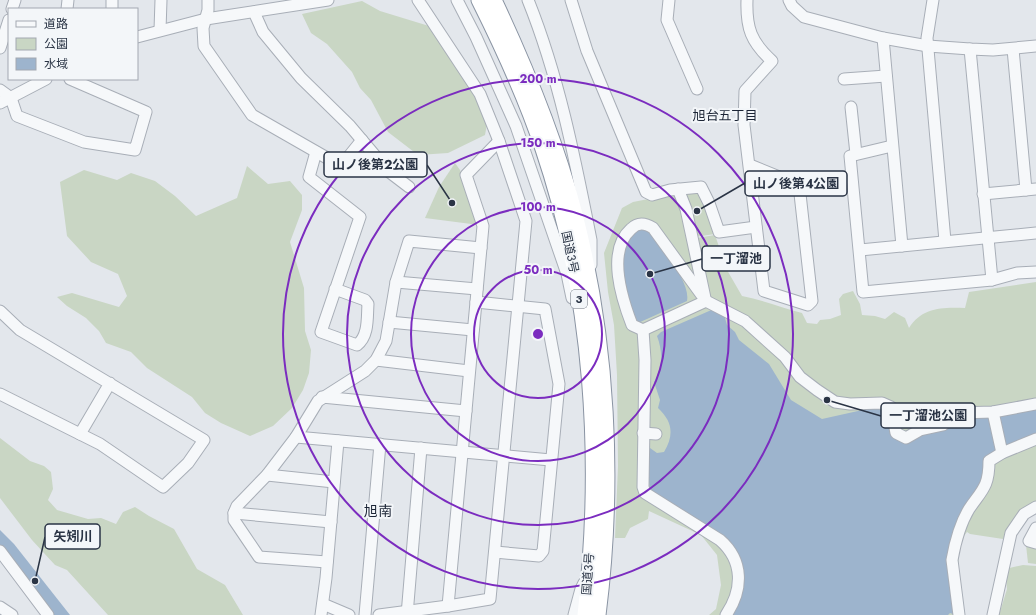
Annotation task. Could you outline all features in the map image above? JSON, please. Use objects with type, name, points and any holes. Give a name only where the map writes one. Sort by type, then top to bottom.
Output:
[{"type":"highway","name":"国道3号","points":[[479,0],[496,34],[524,99],[548,164],[571,252],[581,310],[588,367],[592,431],[593,495],[589,576],[585,615]]},
{"type":"highway","name":"国道3号","points":[[494,0],[534,92],[555,149],[576,217],[592,297],[602,367],[606,484],[602,576],[598,615]]},
{"type":"street","points":[[160,30],[161,0]]},
{"type":"street","points":[[208,0],[206,19],[203,28],[204,46],[252,115],[341,166],[362,140]]},
{"type":"street","points":[[138,38],[160,30],[206,19],[328,0]]},
{"type":"street","points":[[379,615],[406,613],[490,599],[526,221],[499,141],[480,94],[418,0]]},
{"type":"street","points":[[457,0],[516,126],[532,170],[567,274],[588,367]]},
{"type":"street","points":[[528,0],[543,37],[558,91],[580,185],[591,240],[592,297]]},
{"type":"street","points":[[571,0],[587,50],[646,192],[652,195],[678,189],[701,187],[709,202],[719,232],[756,227]]},
{"type":"street","points":[[668,0],[667,20],[697,89]]},
{"type":"street","points":[[747,0],[749,33],[758,47],[772,61],[745,92],[744,125],[764,291],[808,305],[812,302],[799,185],[750,165]]},
{"type":"street","points":[[790,0],[792,6],[804,16],[883,38],[928,46],[970,49],[1013,49],[1036,46]]},
{"type":"street","points":[[933,0],[927,38],[945,241]]},
{"type":"street","points":[[254,12],[263,32],[302,78],[362,140],[388,172],[409,187]]},
{"type":"street","points":[[0,48],[8,23]]},
{"type":"street","points":[[883,38],[902,246]]},
{"type":"street","points":[[970,49],[992,280]]},
{"type":"street","points":[[983,194],[1031,189],[1013,49]]},
{"type":"street","points":[[844,79],[886,76]]},
{"type":"street","points":[[0,104],[44,80]]},
{"type":"street","points":[[0,90],[11,98],[17,116],[84,142],[135,150],[146,112],[72,80]]},
{"type":"street","points":[[851,107],[856,154]]},
{"type":"street","points":[[448,606],[483,226],[466,175],[499,141]]},
{"type":"street","points":[[892,146],[850,156],[864,292],[992,280],[1017,274],[1036,272]]},
{"type":"street","points":[[316,152],[310,177],[360,217],[336,289],[322,332],[357,345],[362,341],[365,333],[368,304],[365,300],[336,289]]},
{"type":"street","points":[[678,189],[686,209],[706,301]]},
{"type":"street","points":[[706,301],[643,330],[632,325],[618,274],[617,262],[624,236],[637,224],[646,224],[653,228],[706,301],[745,321],[785,357],[800,377],[835,402],[850,404],[882,403],[891,407],[896,433],[906,438],[920,430],[943,425],[958,413],[993,412],[1036,404]]},
{"type":"street","points":[[860,250],[1036,233]]},
{"type":"street","points":[[327,562],[259,557],[234,520],[234,513],[237,506],[267,475],[296,437],[322,397],[365,371],[376,360],[386,341],[396,282],[409,241],[482,248]]},
{"type":"street","points":[[396,282],[477,289]]},
{"type":"street","points":[[476,302],[545,309],[559,384],[543,551],[539,556],[495,552]]},
{"type":"street","points":[[0,311],[20,330],[204,440],[188,463],[163,487],[100,444],[0,394]]},
{"type":"street","points":[[389,322],[473,330]]},
{"type":"street","points":[[643,330],[645,360],[643,470],[646,493],[720,540],[728,547],[733,556],[739,578],[738,592],[726,615]]},
{"type":"street","points":[[376,360],[469,371]]},
{"type":"street","points":[[80,434],[110,383]]},
{"type":"street","points":[[322,397],[466,411]]},
{"type":"street","points":[[993,412],[1002,453]]},
{"type":"street","points":[[643,433],[656,434]]},
{"type":"street","points":[[296,437],[551,460]]},
{"type":"street","points":[[959,615],[952,560],[963,521],[984,488],[987,481],[989,462],[1002,453],[1036,439]]},
{"type":"street","points":[[321,615],[338,441]]},
{"type":"street","points":[[364,615],[380,444]]},
{"type":"street","points":[[406,613],[421,448]]},
{"type":"street","points":[[267,475],[334,482]]},
{"type":"street","points":[[992,615],[1011,533],[1024,514],[1036,507]]},
{"type":"street","points":[[234,513],[331,522]]},
{"type":"street","points":[[1036,528],[1029,542],[1036,543]]},
{"type":"street","points":[[0,551],[48,615]]},
{"type":"street","points":[[574,615],[581,589],[589,576]]},
{"type":"street","points":[[323,604],[349,615]]},
{"type":"street","points":[[0,607],[12,615]]},
{"type":"green space","points":[[362,1],[380,11],[429,26],[474,94],[487,124],[485,135],[448,153],[418,155],[388,132],[371,100],[360,88],[352,72],[327,44],[311,33],[302,14]]},
{"type":"green space","points":[[455,163],[460,170],[479,225],[425,218],[439,187]]},
{"type":"green space","points":[[247,166],[268,184],[290,181],[302,195],[302,210],[290,242],[304,288],[305,331],[311,350],[309,373],[303,390],[292,408],[273,426],[250,436],[221,423],[205,413],[192,397],[147,368],[131,352],[106,343],[99,331],[86,318],[67,306],[57,297],[72,293],[119,307],[127,296],[118,274],[91,262],[67,236],[60,182],[84,170],[117,180],[131,173],[155,181],[175,196],[196,216],[237,198]]},
{"type":"green space","points":[[700,189],[715,234],[694,237],[682,191]]},
{"type":"green space","points":[[674,194],[697,238],[715,235],[727,270],[742,296],[802,313],[807,323],[817,324],[820,320],[830,319],[841,315],[839,299],[843,294],[853,291],[860,304],[862,315],[875,316],[885,319],[894,312],[905,318],[909,328],[914,321],[927,312],[941,308],[965,308],[969,292],[1036,282],[1036,501],[1011,523],[1003,539],[970,534],[967,532],[962,539],[958,572],[962,615],[709,615],[716,609],[721,585],[717,555],[701,535],[649,511],[648,519],[630,528],[625,538],[615,538],[618,466],[617,375],[614,325],[608,292],[604,253],[622,208],[633,202]]},
{"type":"green space","points":[[0,438],[30,461],[44,466],[51,472],[53,489],[48,500],[57,510],[88,519],[101,518],[116,524],[123,512],[135,507],[174,529],[197,569],[225,585],[243,615],[108,615],[67,570],[55,565],[32,540],[0,498]]},
{"type":"green space","points":[[1026,545],[1036,547],[1036,564],[1028,563]]},
{"type":"green space","points":[[1023,565],[1036,566],[1036,615],[999,615],[1007,589],[1005,569]]},
{"type":"water","points":[[638,228],[646,229],[673,264],[684,284],[687,293],[687,301],[638,323],[626,294],[622,273],[622,262],[623,252],[629,238],[632,232]]},
{"type":"water","points":[[716,308],[723,311],[727,325],[735,332],[739,340],[769,364],[791,400],[822,419],[876,407],[886,414],[891,432],[906,441],[960,415],[1036,406],[1036,436],[986,457],[984,480],[976,493],[968,501],[951,543],[956,615],[950,613],[948,615],[732,615],[740,600],[744,583],[743,566],[740,558],[729,544],[709,527],[650,491],[646,451],[650,448],[657,453],[664,452],[670,434],[667,418],[658,408],[660,400],[654,382],[659,371],[661,359],[657,336],[661,332]]},
{"type":"water","points":[[0,530],[14,544],[70,615],[52,615],[0,548]]},
{"type":"place","name":"山ノ後第２公園","points":[[452,203]]},
{"type":"place","name":"山ノ後第４公園","points":[[697,211]]},
{"type":"place","name":"一丁溜池","points":[[650,274]]},
{"type":"place","name":"一丁溜池公園","points":[[827,400]]},
{"type":"place","name":"矢矧川","points":[[35,581]]},
{"type":"district","name":"旭台五丁目","points":[[725,115]]},
{"type":"district","name":"旭南","points":[[378,511]]}]
